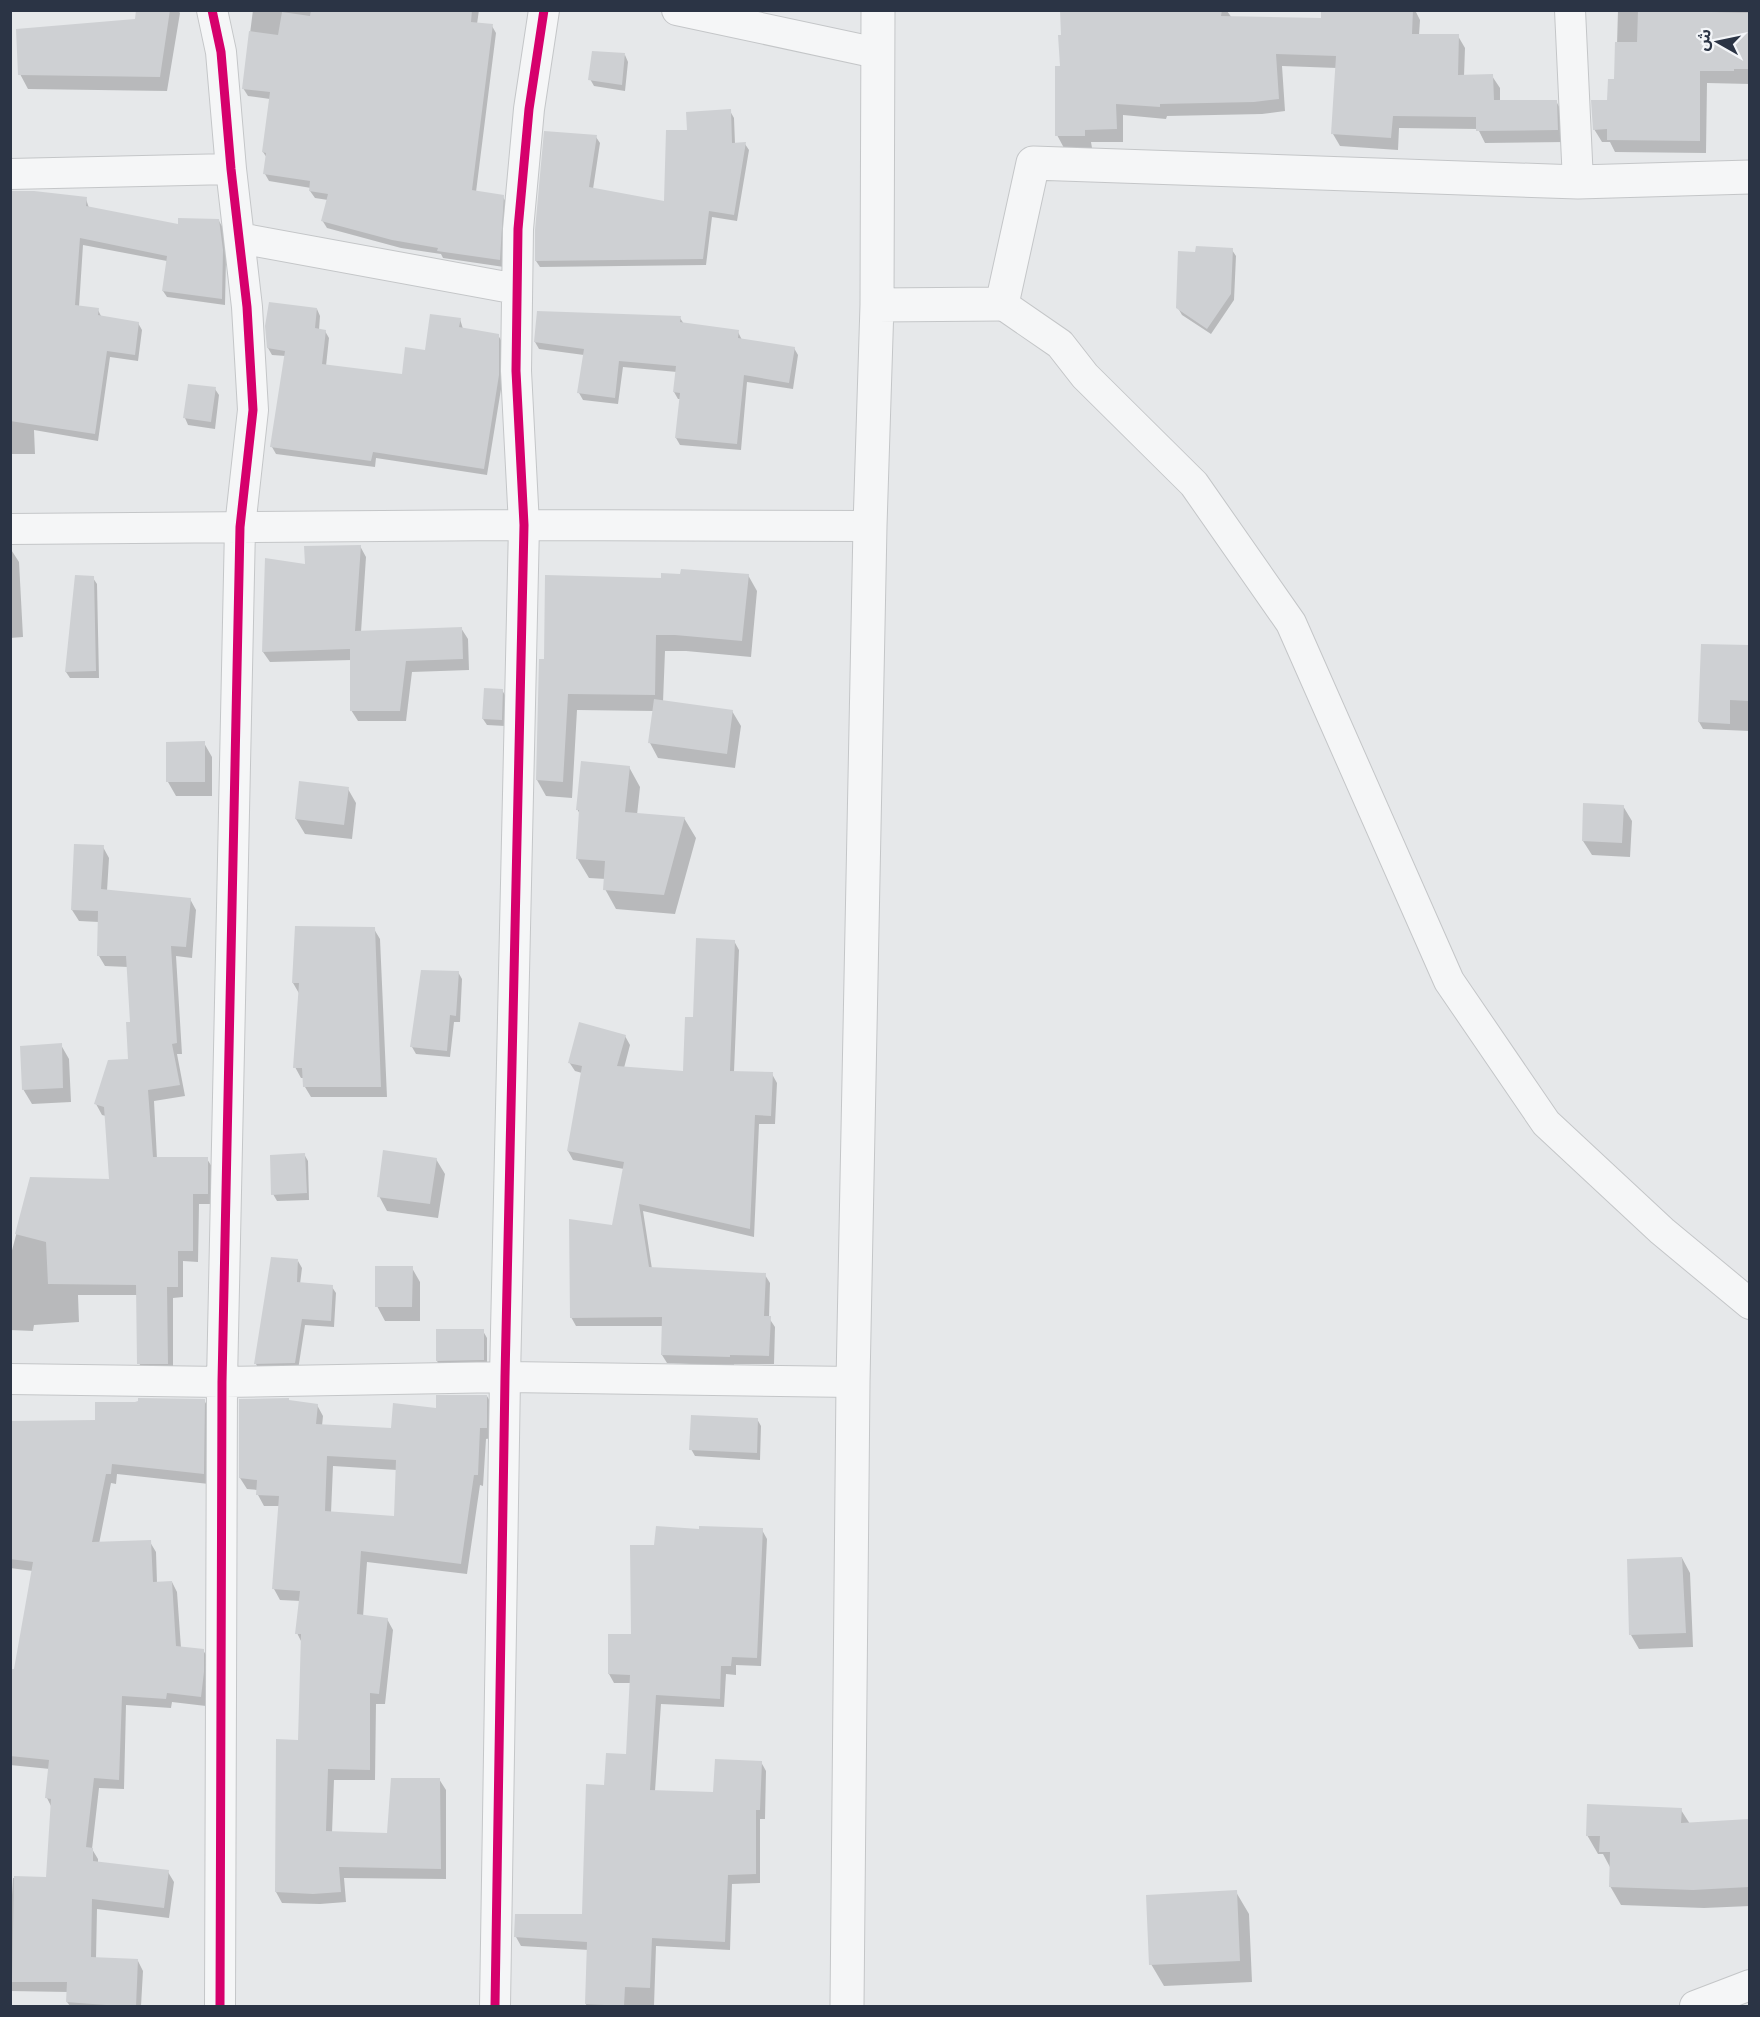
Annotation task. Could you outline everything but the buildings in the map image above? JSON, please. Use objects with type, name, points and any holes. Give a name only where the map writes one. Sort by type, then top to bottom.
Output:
[{"type":"street","points":[[212,10],[221,52],[231,169],[247,308],[253,411],[240,527],[222,1382],[220,2007]]},
{"type":"street","points":[[495,2007],[505,1377],[524,525],[516,371],[518,229],[529,108],[544,10]]},
{"type":"street","points":[[677,10],[877,53]]},
{"type":"street","points":[[847,2007],[853,1382],[870,526],[877,305],[878,10]]},
{"type":"street","points":[[1570,10],[1578,182]]},
{"type":"street","points":[[1002,304],[1033,163],[1578,182],[1749,177]]},
{"type":"street","points":[[10,174],[231,169]]},
{"type":"street","points":[[239,238],[517,289]]},
{"type":"street","points":[[877,305],[1002,304],[1060,344],[1085,376],[1194,484],[1291,623],[1449,981],[1546,1123],[1662,1231],[1749,1304]]},
{"type":"street","points":[[10,529],[524,525],[870,526]]},
{"type":"street","points":[[10,1379],[222,1382],[505,1377],[853,1382]]},
{"type":"street","points":[[1695,2007],[1749,1986]]},
{"type":"cycle path","points":[[212,10],[221,52],[231,169],[247,307],[253,410],[240,527],[222,1382],[220,2006]]},
{"type":"cycle path","points":[[495,2006],[505,1377],[524,525],[516,371],[518,229],[529,109],[544,10]]}]
